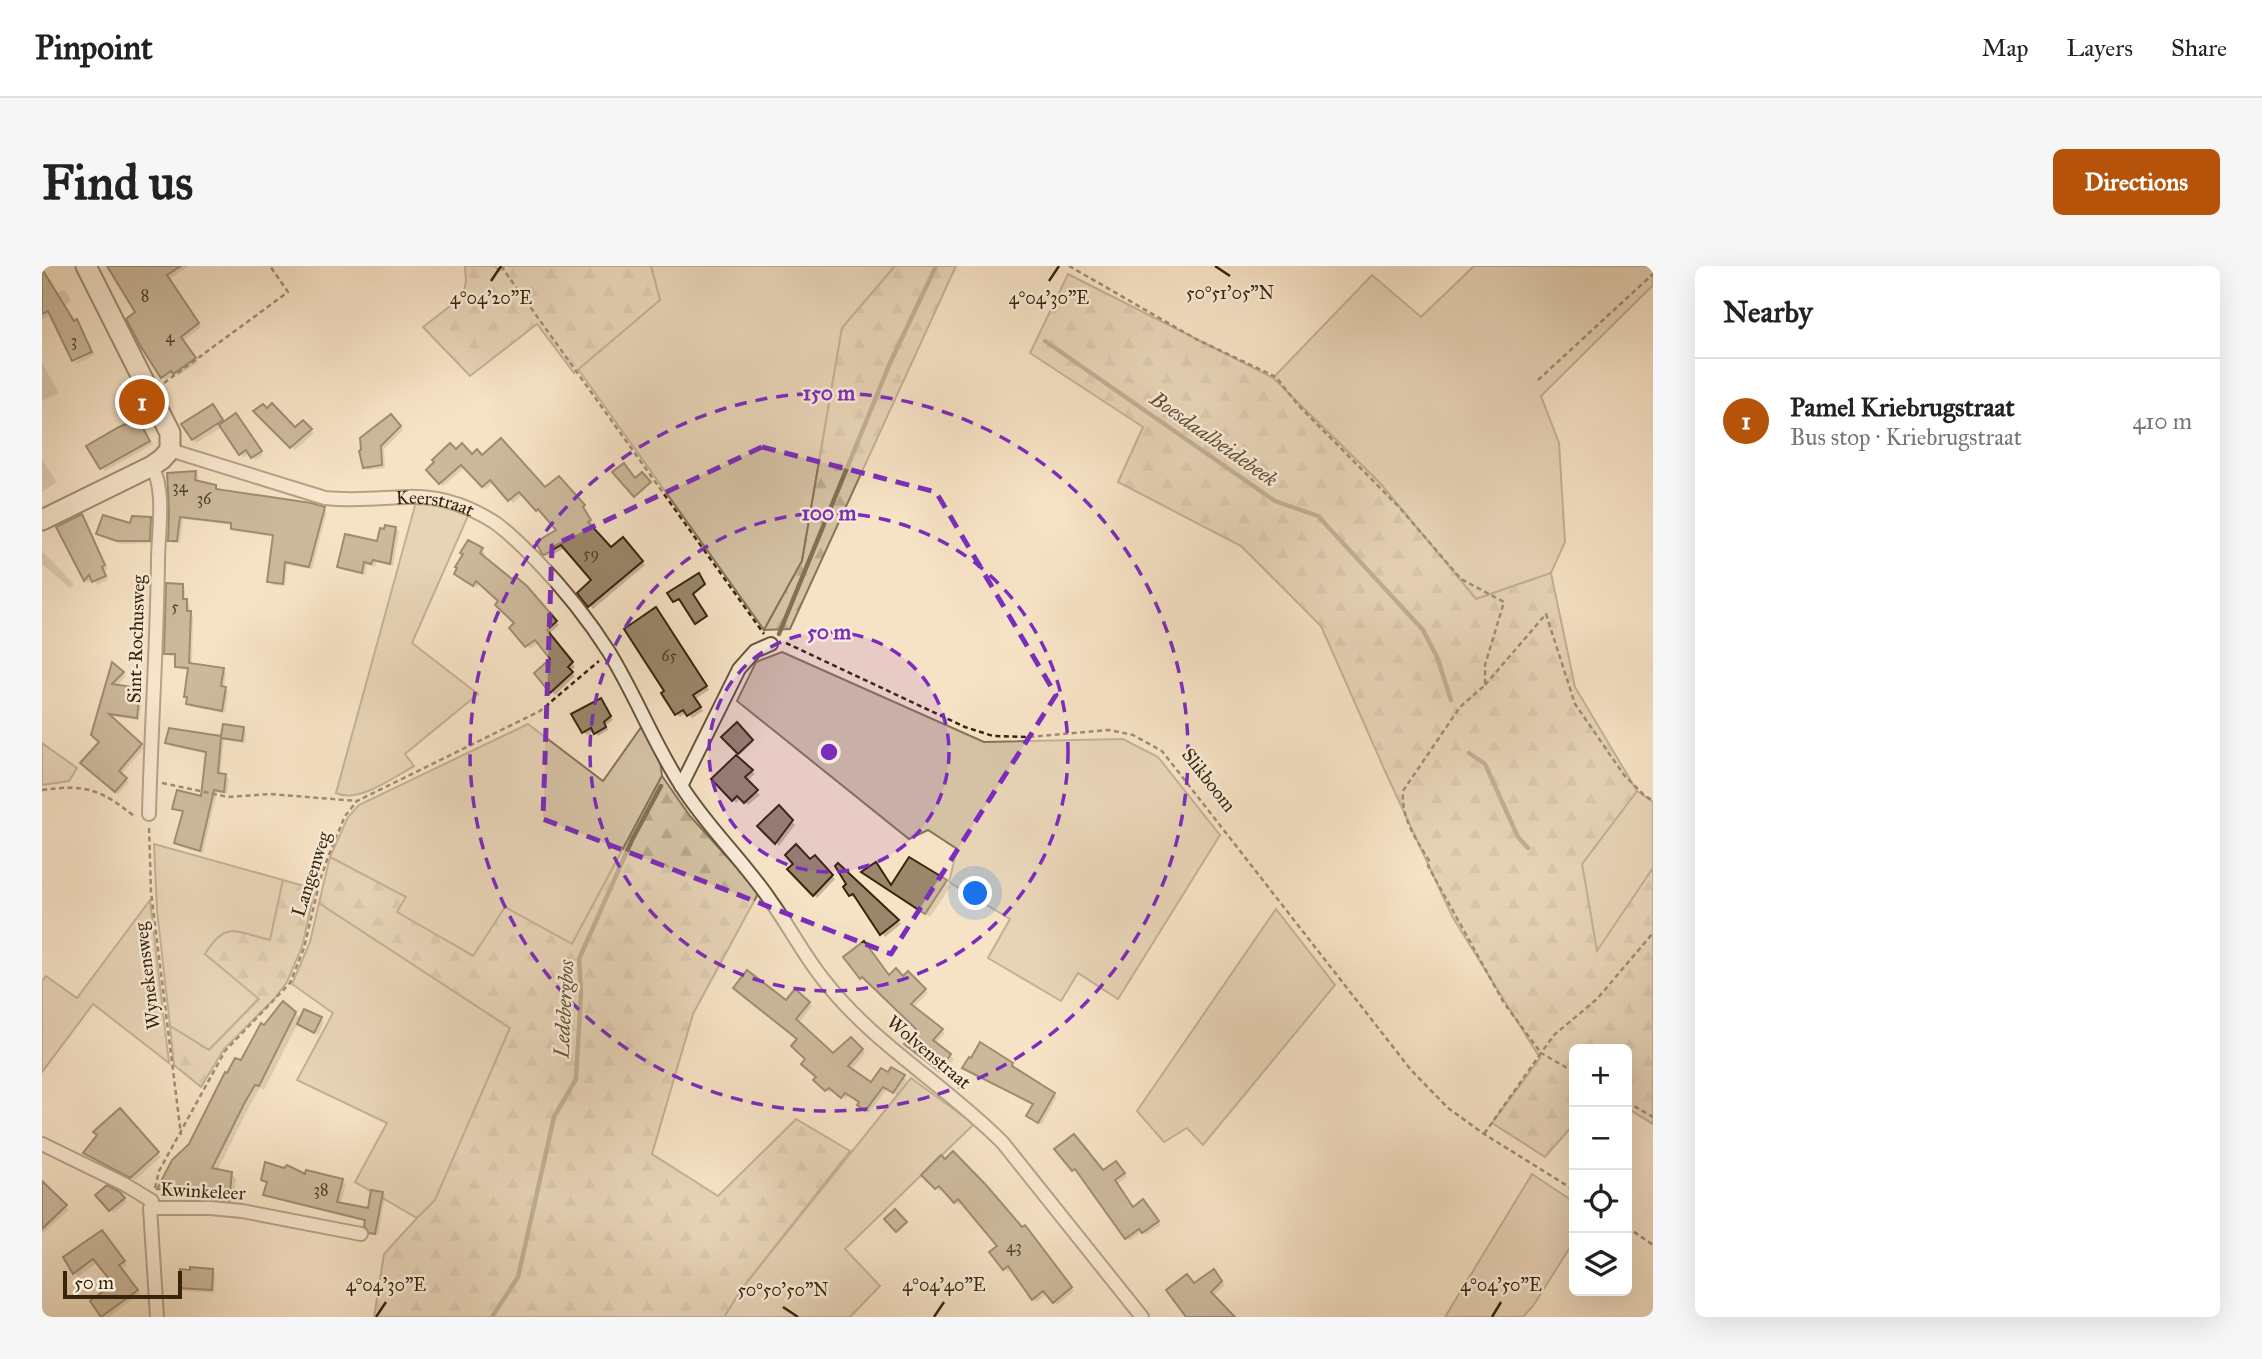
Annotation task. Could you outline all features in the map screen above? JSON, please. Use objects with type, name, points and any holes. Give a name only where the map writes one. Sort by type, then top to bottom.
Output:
[{"type":"main road","points":[[42,520],[152,466],[170,450],[170,433],[86,266]]},
{"type":"street","name":"Keerstraat","points":[[170,450],[325,498],[342,500],[400,495],[430,496],[456,502],[494,522],[516,539],[567,593],[609,653],[681,786],[698,811]]},
{"type":"street","name":"Sint-Rochusweg","points":[[149,821],[159,510],[156,473],[152,466]]},
{"type":"street","points":[[681,786],[739,669],[755,651],[771,643]]},
{"type":"street","name":"Wolvenstraat","points":[[698,811],[770,900],[800,949],[825,982],[904,1060],[978,1117],[1003,1143],[1142,1317]]},
{"type":"street","name":"Kwinkeleer","points":[[42,1144],[124,1184],[152,1201]]},
{"type":"street","name":"Kwinkeleer","points":[[157,1317],[150,1208],[242,1210],[361,1234]]},
{"type":"path","points":[[150,393],[288,292],[270,266]]},
{"type":"path","points":[[501,266],[771,643]]},
{"type":"path","points":[[1069,266],[1196,339],[1276,377],[1298,405],[1399,507],[1461,579],[1504,602],[1485,665],[1485,685]]},
{"type":"path","points":[[1538,380],[1653,274]]},
{"type":"path","points":[[1569,1069],[1541,1054],[1504,1003],[1428,866],[1430,862],[1410,830],[1402,807],[1403,791],[1460,707],[1485,685],[1546,614],[1576,704],[1625,775],[1653,801]]},
{"type":"path","name":"Slikboom","points":[[771,643],[785,643],[965,727],[993,736],[1028,737],[1109,730],[1133,735],[1162,751],[1411,1070],[1448,1108],[1484,1134],[1569,1187]]},
{"type":"path","points":[[149,781],[228,797],[270,794],[357,801],[540,711],[609,653]]},
{"type":"path","points":[[42,790],[73,785],[110,796],[149,821]]},
{"type":"path","name":"Langenweg","points":[[152,1201],[159,1171],[225,1051],[289,983],[304,948],[328,857],[345,816],[357,801]]},
{"type":"path","name":"Wynekensweg","points":[[149,821],[151,892],[181,1135]]},
{"type":"path","points":[[1484,1134],[1554,1035],[1597,999],[1653,933]]},
{"type":"path","points":[[1632,1105],[1653,1117]]},
{"type":"path","points":[[1632,1230],[1653,1245]]},
{"type":"highlighted area","points":[[762,447],[936,492],[1056,695],[891,954],[543,819],[552,546]]},
{"type":"green space","points":[[465,266],[495,266],[499,271],[505,266],[651,266],[660,300],[574,373],[537,324],[470,376],[423,327],[463,296]]},
{"type":"green space","points":[[651,266],[895,266],[842,328],[802,561],[764,630],[578,369],[660,300]]},
{"type":"green space","points":[[895,266],[956,266],[790,629],[764,630],[802,561],[842,328]]},
{"type":"green space","points":[[1474,266],[1653,266],[1653,285],[1541,396],[1559,443],[1565,542],[1551,573],[1476,599],[1380,483],[1273,378],[1372,275],[1421,317]]},
{"type":"green space","points":[[1068,274],[1273,378],[1380,483],[1476,599],[1551,573],[1575,687],[1637,791],[1582,864],[1597,951],[1653,868],[1653,1124],[1632,1111],[1632,1044],[1569,1044],[1569,1130],[1545,1157],[1492,1123],[1540,1058],[1453,918],[1321,626],[1241,546],[1118,482],[1143,427],[1030,353]]},
{"type":"green space","points":[[416,502],[446,506],[468,516],[412,643],[478,694],[405,754],[414,766],[365,792],[355,795],[336,793]]},
{"type":"green space","points":[[782,652],[984,742],[1123,739],[1158,757],[1220,835],[1118,999],[1078,973],[1061,1001],[988,958],[1010,919],[949,882],[957,849],[928,830],[909,839],[737,701],[756,662]]},
{"type":"green space","points":[[528,724],[603,781],[642,726],[660,760],[662,776],[572,944],[474,956],[396,912],[405,897],[330,857],[348,817],[359,805]]},
{"type":"green space","points":[[42,743],[77,768],[69,781],[42,785]]},
{"type":"green space","points":[[662,776],[690,816],[759,892],[693,1014],[652,1154],[718,1196],[796,1119],[850,1151],[743,1287],[724,1317],[374,1317],[384,1254],[435,1200],[510,1028],[319,903],[330,857],[406,897],[397,912],[473,956],[505,907],[572,944]]},
{"type":"green space","points":[[1637,791],[1653,802],[1653,868],[1597,952],[1582,864]]},
{"type":"green space","points":[[154,844],[283,880],[270,940],[233,931],[219,936],[205,954],[259,998],[209,1050],[170,1026],[157,910]]},
{"type":"green space","points":[[283,880],[315,889],[302,947],[287,982],[274,999],[224,1049],[201,1087],[174,1065],[170,1026],[209,1050],[259,999],[205,954],[226,932],[240,932],[270,940]]},
{"type":"green space","points":[[150,900],[169,1063],[93,1004],[42,1072],[42,981],[46,976],[77,998]]},
{"type":"green space","points":[[319,903],[510,1028],[435,1201],[417,1218],[355,1182],[387,1123],[297,1080],[333,1013],[292,984],[310,942]]},
{"type":"green space","points":[[1276,909],[1335,985],[1203,1145],[1187,1128],[1164,1142],[1137,1111]]},
{"type":"green space","points":[[911,1078],[974,1124],[845,1249],[880,1286],[850,1317],[724,1317],[743,1287]]},
{"type":"green space","points":[[1532,1174],[1569,1199],[1569,1249],[1533,1306],[1523,1317],[1445,1317]]},
{"type":"building","points":[[107,266],[181,266],[167,275],[199,323],[181,337],[196,358],[173,374],[171,371],[161,378],[126,319],[135,312]]},
{"type":"building","points":[[42,269],[74,321],[77,319],[92,352],[72,361],[48,311],[42,314]]},
{"type":"building","points":[[272,403],[295,427],[303,420],[312,429],[290,448],[253,411],[263,404],[267,408]]},
{"type":"building","points":[[213,404],[223,420],[192,440],[181,424]]},
{"type":"building","points":[[236,413],[262,451],[251,458],[246,450],[239,455],[219,425]]},
{"type":"building","points":[[391,414],[401,426],[381,446],[382,465],[363,468],[359,451],[360,438]]},
{"type":"building","points":[[138,419],[150,441],[100,469],[86,446]]},
{"type":"building","points":[[501,438],[545,487],[559,476],[585,505],[583,507],[591,520],[588,522],[611,547],[623,537],[643,561],[588,607],[577,593],[591,580],[561,545],[542,554],[536,542],[556,530],[519,492],[508,501],[490,480],[482,487],[461,465],[439,484],[426,470],[434,462],[432,460],[450,443],[456,449],[462,443],[472,454],[477,449],[482,455]]},
{"type":"building","points":[[624,463],[635,478],[642,472],[651,482],[634,497],[612,472]]},
{"type":"building","points":[[196,471],[195,480],[216,485],[216,489],[325,507],[309,567],[285,562],[283,584],[267,582],[273,535],[231,529],[231,523],[180,517],[177,541],[168,541],[167,473]]},
{"type":"building","points":[[82,514],[105,565],[102,567],[106,576],[92,582],[89,575],[84,581],[56,527]]},
{"type":"building","points":[[103,515],[130,523],[132,516],[151,517],[150,541],[117,541],[96,534]]},
{"type":"building","points":[[385,525],[396,527],[390,564],[373,560],[371,564],[364,562],[362,573],[337,567],[345,534],[377,541],[380,528],[384,529]]},
{"type":"building","points":[[468,540],[483,548],[480,553],[512,579],[515,576],[527,586],[557,621],[547,630],[573,662],[568,667],[573,672],[550,693],[534,673],[550,659],[535,640],[525,647],[509,628],[514,623],[495,605],[498,601],[476,581],[473,586],[454,574],[463,554],[460,553]]},
{"type":"building","points":[[699,573],[705,584],[693,594],[707,616],[695,624],[679,599],[673,602],[667,593]]},
{"type":"building","points":[[166,583],[183,584],[183,599],[187,599],[187,611],[191,611],[189,663],[224,668],[221,686],[226,687],[222,711],[186,704],[187,697],[184,697],[188,668],[175,667],[175,654],[164,654]]},
{"type":"building","points":[[656,607],[707,686],[693,695],[701,707],[687,716],[683,710],[675,715],[661,693],[664,691],[624,629]]},
{"type":"building","points":[[112,662],[124,672],[112,684],[140,688],[137,718],[109,714],[142,744],[119,771],[127,778],[115,792],[80,763],[99,742],[91,735]]},
{"type":"building","points":[[601,698],[611,716],[604,722],[606,727],[594,734],[591,728],[582,733],[571,714]]},
{"type":"building","points":[[737,722],[753,740],[738,754],[721,737]]},
{"type":"building","points":[[223,724],[244,727],[242,741],[221,738],[218,773],[226,774],[224,792],[214,790],[200,851],[174,843],[183,811],[172,809],[177,790],[201,796],[206,752],[165,743],[169,728],[221,736]]},
{"type":"building","points":[[736,755],[753,770],[745,777],[758,790],[744,803],[737,796],[732,801],[711,779]]},
{"type":"building","points":[[779,805],[793,820],[775,844],[757,826]]},
{"type":"building","points":[[796,844],[810,859],[815,855],[833,875],[813,896],[787,869],[793,864],[785,855]]},
{"type":"building","points":[[909,857],[947,880],[925,914],[861,872],[876,862],[891,885]]},
{"type":"building","points":[[838,863],[899,920],[880,935],[853,894],[849,896],[843,887],[846,884],[835,866]]},
{"type":"building","points":[[864,941],[889,975],[896,968],[903,976],[908,971],[926,989],[911,1004],[943,1029],[933,1040],[951,1054],[939,1071],[904,1044],[916,1029],[862,977],[860,979],[843,957]]},
{"type":"building","points":[[747,970],[786,1000],[795,989],[810,1002],[796,1019],[833,1053],[851,1037],[863,1049],[848,1066],[871,1082],[881,1068],[888,1072],[891,1067],[905,1075],[893,1093],[883,1087],[865,1111],[857,1105],[859,1102],[845,1093],[841,1098],[829,1088],[825,1091],[813,1080],[816,1077],[801,1064],[805,1059],[791,1046],[797,1039],[733,988]]},
{"type":"building","points":[[283,1001],[296,1012],[259,1086],[255,1085],[245,1102],[212,1168],[232,1172],[229,1201],[206,1199],[207,1191],[157,1189],[172,1160],[189,1144],[225,1072],[227,1073],[235,1058],[241,1060],[261,1023],[264,1025]]},
{"type":"building","points":[[304,1009],[322,1017],[314,1033],[297,1024]]},
{"type":"building","points":[[980,1042],[1055,1093],[1038,1123],[1026,1116],[1033,1104],[962,1068]]},
{"type":"building","points":[[120,1108],[159,1152],[130,1178],[83,1153],[97,1135],[93,1132]]},
{"type":"building","points":[[1074,1134],[1103,1170],[1116,1161],[1125,1173],[1115,1180],[1133,1207],[1143,1199],[1159,1221],[1142,1233],[1139,1229],[1125,1239],[1075,1169],[1072,1171],[1054,1149]]},
{"type":"building","points":[[953,1151],[1022,1227],[1025,1225],[1072,1287],[1053,1303],[1043,1291],[1032,1300],[1008,1266],[1003,1270],[989,1252],[997,1246],[958,1199],[954,1203],[939,1186],[935,1189],[921,1175],[941,1155],[945,1159]]},
{"type":"building","points":[[265,1162],[284,1168],[287,1165],[305,1174],[306,1170],[343,1179],[337,1202],[368,1208],[371,1190],[383,1192],[375,1234],[369,1233],[364,1226],[365,1220],[263,1195],[267,1182],[261,1180]]},
{"type":"building","points":[[42,1181],[67,1205],[42,1229]]},
{"type":"building","points":[[107,1185],[125,1198],[109,1211],[95,1195]]},
{"type":"building","points":[[895,1209],[907,1222],[896,1232],[884,1219]]},
{"type":"building","points":[[102,1230],[125,1261],[119,1265],[138,1290],[101,1317],[90,1301],[113,1284],[93,1259],[73,1274],[63,1257]]},
{"type":"building","points":[[190,1267],[213,1269],[212,1290],[179,1288],[180,1269],[190,1270]]},
{"type":"building","points":[[1214,1269],[1222,1281],[1211,1292],[1235,1317],[1186,1317],[1166,1290],[1187,1274],[1194,1283]]},
{"type":"waterway","name":"Ledebergbos","points":[[779,634],[890,363],[936,266]]},
{"type":"waterway","name":"Boesdaalheidebeek","points":[[1045,341],[1275,501],[1318,516],[1423,630],[1437,657],[1451,700]]},
{"type":"waterway","name":"Boesdaalheidebeek","points":[[1469,753],[1485,764],[1518,837],[1528,848]]},
{"type":"waterway","name":"Ledebergbos","points":[[492,1317],[518,1277],[554,1117],[576,1079],[581,993],[579,959],[632,840],[661,786]]},
{"type":"place","name":"Pamel Kriebrugstraat","points":[[142,402]]}]
